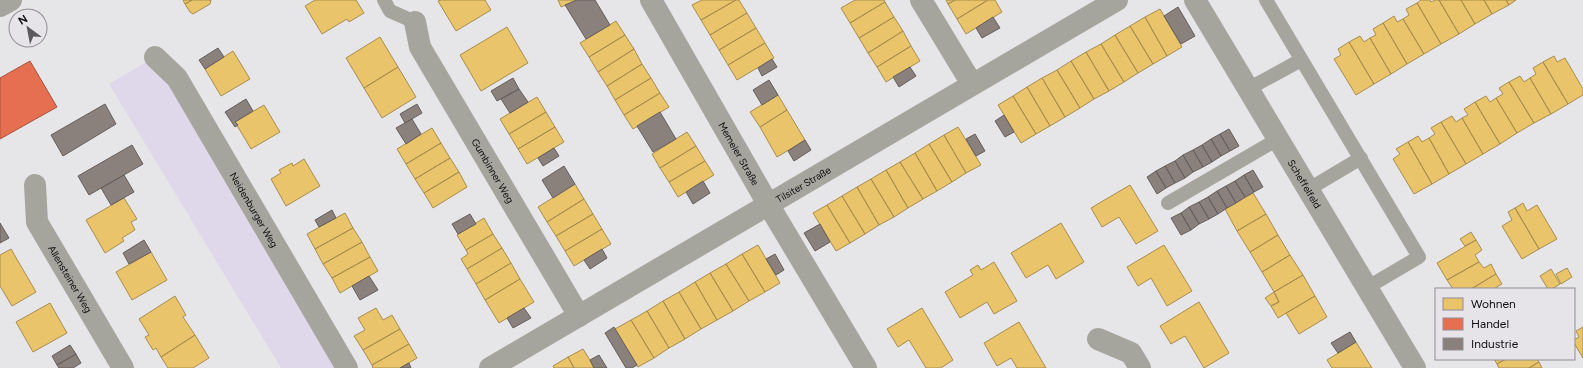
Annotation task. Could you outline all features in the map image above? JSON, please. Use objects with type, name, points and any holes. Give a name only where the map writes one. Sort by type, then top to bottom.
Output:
[{"type":"street","points":[[0,6],[11,0]]},
{"type":"street","name":"Memeler Straße","points":[[651,0],[768,204],[866,368]]},
{"type":"street","points":[[921,0],[972,84]]},
{"type":"street","name":"Tilsiter Straße","points":[[490,368],[1117,0]]},
{"type":"street","name":"Scheffelfeld","points":[[1194,0],[1309,189],[1415,368]]},
{"type":"street","name":"Gumbinner Weg","points":[[416,22],[420,47],[579,316]]},
{"type":"street","name":"Neidenburger Weg","points":[[155,57],[177,78],[347,368]]},
{"type":"street","name":"Allensteiner Weg","points":[[35,185],[37,222],[123,368]]},
{"type":"street","points":[[1098,339],[1131,353],[1140,368]]},
{"type":"lane","points":[[384,0],[390,11],[416,22]]},
{"type":"lane","points":[[1266,0],[1419,257],[1368,288]]},
{"type":"lane","points":[[1248,89],[1302,60]]},
{"type":"lane","points":[[1168,203],[1278,139]]},
{"type":"lane","points":[[1309,189],[1360,158]]},
{"type":"shaded area","points":[[155,57],[347,368],[281,368],[109,84]]},
{"type":"building: Wohnen","points":[[183,0],[192,0],[185,4]]},
{"type":"building: Wohnen","points":[[192,0],[211,0],[210,4],[193,14],[185,4]]},
{"type":"building: Wohnen","points":[[315,0],[356,0],[364,13],[349,22],[347,19],[322,34],[305,6]]},
{"type":"building: Wohnen","points":[[485,0],[491,10],[456,31],[438,1]]},
{"type":"building: Wohnen","points":[[558,0],[577,0],[561,7]]},
{"type":"building: Wohnen","points":[[702,0],[736,0],[701,20],[692,5]]},
{"type":"building: Wohnen","points":[[736,0],[739,0],[747,13],[710,35],[701,20]]},
{"type":"building: Wohnen","points":[[855,0],[884,0],[885,2],[850,23],[841,8]]},
{"type":"building: Wohnen","points":[[946,0],[955,0],[948,4]]},
{"type":"building: Wohnen","points":[[955,0],[988,0],[957,19],[948,4]]},
{"type":"building: Wohnen","points":[[988,0],[995,0],[1002,12],[966,34],[957,19]]},
{"type":"building: Wohnen","points":[[1421,0],[1430,0],[1431,2],[1439,0],[1459,34],[1441,44],[1417,3]]},
{"type":"building: Wohnen","points":[[1439,0],[1461,0],[1475,24],[1459,34]]},
{"type":"building: Wohnen","points":[[1461,0],[1484,0],[1492,14],[1475,24]]},
{"type":"building: Wohnen","points":[[1484,0],[1506,0],[1509,5],[1492,14]]},
{"type":"building: Wohnen","points":[[1506,0],[1516,0],[1509,5]]},
{"type":"building: Wohnen","points":[[885,2],[894,17],[859,38],[850,23]]},
{"type":"building: Wohnen","points":[[1417,3],[1441,44],[1424,54],[1403,19],[1409,15],[1406,9]]},
{"type":"building: Wohnen","points":[[1160,9],[1182,47],[1167,56],[1145,17]]},
{"type":"building: Wohnen","points":[[747,13],[756,28],[719,50],[710,35]]},
{"type":"building: Wohnen","points":[[1394,16],[1397,22],[1403,19],[1424,54],[1407,64],[1383,23]]},
{"type":"building: Wohnen","points":[[894,17],[903,31],[868,53],[859,38]]},
{"type":"building: Wohnen","points":[[1145,17],[1167,56],[1153,64],[1130,26]]},
{"type":"building: Wohnen","points":[[616,21],[625,35],[589,57],[580,43]]},
{"type":"building: Wohnen","points":[[1383,23],[1407,64],[1391,74],[1370,38],[1376,35],[1373,29]]},
{"type":"building: Wohnen","points":[[1130,26],[1153,64],[1138,73],[1115,35]]},
{"type":"building: Wohnen","points":[[507,27],[528,63],[481,91],[460,55]]},
{"type":"building: Wohnen","points":[[756,28],[765,43],[728,65],[719,50]]},
{"type":"building: Wohnen","points":[[903,31],[911,46],[877,67],[868,53]]},
{"type":"building: Wohnen","points":[[625,35],[634,49],[598,72],[589,57]]},
{"type":"building: Wohnen","points":[[1115,35],[1138,73],[1124,82],[1101,44]]},
{"type":"building: Wohnen","points":[[1360,36],[1364,42],[1370,38],[1391,74],[1374,84],[1349,42]]},
{"type":"building: Wohnen","points":[[380,37],[398,67],[364,88],[346,58]]},
{"type":"building: Wohnen","points":[[1349,42],[1374,84],[1356,95],[1334,59],[1341,55],[1338,49]]},
{"type":"building: Wohnen","points":[[765,43],[774,58],[737,80],[728,65]]},
{"type":"building: Wohnen","points":[[1101,44],[1124,82],[1109,91],[1086,52]]},
{"type":"building: Wohnen","points":[[911,46],[920,61],[886,82],[877,67]]},
{"type":"building: Wohnen","points":[[634,49],[642,64],[607,86],[598,72]]},
{"type":"building: Wohnen","points":[[233,51],[250,79],[221,96],[205,69]]},
{"type":"building: Wohnen","points":[[1086,52],[1109,91],[1094,99],[1071,61]]},
{"type":"building: Wohnen","points":[[1554,56],[1557,62],[1565,58],[1583,89],[1583,95],[1568,104],[1543,62]]},
{"type":"building: Wohnen","points":[[1071,61],[1094,99],[1080,108],[1057,70]]},
{"type":"building: Wohnen","points":[[1543,62],[1568,104],[1551,114],[1530,78],[1536,74],[1533,68]]},
{"type":"building: Wohnen","points":[[642,64],[651,78],[615,100],[607,86]]},
{"type":"building: Wohnen","points":[[398,67],[416,97],[382,118],[364,88]]},
{"type":"building: Wohnen","points":[[1057,70],[1080,108],[1065,117],[1042,78]]},
{"type":"building: Wohnen","points":[[1520,76],[1524,82],[1530,78],[1551,114],[1534,123],[1509,82]]},
{"type":"building: Wohnen","points":[[651,78],[660,93],[624,115],[615,100]]},
{"type":"building: Wohnen","points":[[1042,78],[1065,117],[1050,126],[1027,87]]},
{"type":"building: Wohnen","points":[[1509,82],[1534,123],[1517,133],[1496,98],[1503,94],[1499,88]]},
{"type":"building: Wohnen","points":[[1027,87],[1050,126],[1036,134],[1013,96]]},
{"type":"building: Wohnen","points":[[660,93],[669,107],[633,129],[624,115]]},
{"type":"building: Wohnen","points":[[778,95],[787,110],[760,127],[750,112]]},
{"type":"building: Wohnen","points":[[1013,96],[1036,134],[1021,143],[998,105]]},
{"type":"building: Wohnen","points":[[1486,96],[1490,102],[1496,98],[1517,133],[1500,144],[1475,102]]},
{"type":"building: Wohnen","points":[[537,97],[546,112],[509,134],[500,119]]},
{"type":"building: Wohnen","points":[[1475,102],[1500,144],[1483,154],[1462,118],[1468,115],[1464,109]]},
{"type":"building: Wohnen","points":[[264,105],[280,132],[251,149],[235,122]]},
{"type":"building: Wohnen","points":[[787,110],[805,140],[777,157],[760,127]]},
{"type":"building: Wohnen","points":[[546,112],[555,127],[518,149],[509,134]]},
{"type":"building: Wohnen","points":[[1452,116],[1456,122],[1462,118],[1483,154],[1466,164],[1441,122]]},
{"type":"building: Wohnen","points":[[1441,122],[1466,164],[1449,174],[1429,138],[1435,134],[1431,128]]},
{"type":"building: Wohnen","points":[[555,127],[564,142],[527,164],[518,149]]},
{"type":"building: Wohnen","points":[[958,127],[981,165],[966,173],[944,135]]},
{"type":"building: Wohnen","points":[[432,128],[441,143],[406,164],[397,149]]},
{"type":"building: Wohnen","points":[[687,132],[696,146],[660,168],[652,154]]},
{"type":"building: Wohnen","points":[[944,135],[966,173],[952,182],[929,144]]},
{"type":"building: Wohnen","points":[[1418,136],[1422,142],[1429,138],[1449,174],[1432,184],[1408,142]]},
{"type":"building: Wohnen","points":[[1408,142],[1432,184],[1414,194],[1393,159],[1400,154],[1396,149]]},
{"type":"building: Wohnen","points":[[441,143],[450,158],[415,179],[406,164]]},
{"type":"building: Wohnen","points":[[929,144],[952,182],[937,191],[915,153]]},
{"type":"building: Wohnen","points":[[696,146],[705,161],[669,182],[660,168]]},
{"type":"building: Wohnen","points":[[915,153],[937,191],[923,199],[900,162]]},
{"type":"building: Wohnen","points":[[450,158],[459,172],[424,193],[415,179]]},
{"type":"building: Wohnen","points":[[304,159],[320,186],[286,206],[271,179],[281,173],[279,170],[292,163],[293,166]]},
{"type":"building: Wohnen","points":[[705,161],[714,175],[678,197],[669,182]]},
{"type":"building: Wohnen","points":[[900,162],[923,199],[908,208],[886,170]]},
{"type":"building: Wohnen","points":[[886,170],[908,208],[894,217],[871,179]]},
{"type":"building: Wohnen","points":[[459,172],[467,187],[433,208],[424,193]]},
{"type":"building: Wohnen","points":[[871,179],[894,217],[879,225],[857,187]]},
{"type":"building: Wohnen","points":[[575,184],[584,199],[547,222],[538,207]]},
{"type":"building: Wohnen","points":[[1130,185],[1158,231],[1136,244],[1119,217],[1102,227],[1091,208]]},
{"type":"building: Wohnen","points":[[857,187],[879,225],[865,234],[842,196]]},
{"type":"building: Wohnen","points":[[1253,193],[1266,214],[1237,231],[1225,209]]},
{"type":"building: Wohnen","points":[[842,196],[865,234],[850,243],[827,205]]},
{"type":"building: Wohnen","points":[[124,198],[137,219],[131,222],[135,230],[122,238],[124,241],[105,253],[86,220]]},
{"type":"building: Wohnen","points":[[584,199],[593,214],[556,236],[547,222]]},
{"type":"building: Wohnen","points":[[1523,203],[1527,211],[1537,205],[1557,239],[1539,249],[1515,208]]},
{"type":"building: Wohnen","points":[[827,205],[850,243],[836,251],[813,213]]},
{"type":"building: Wohnen","points":[[1515,208],[1539,249],[1522,259],[1502,226],[1512,220],[1508,212]]},
{"type":"building: Wohnen","points":[[345,213],[353,228],[315,249],[307,234]]},
{"type":"building: Wohnen","points":[[593,214],[602,229],[565,251],[556,236]]},
{"type":"building: Wohnen","points":[[1266,214],[1278,235],[1250,252],[1237,231]]},
{"type":"building: Wohnen","points":[[484,218],[493,234],[466,250],[457,235]]},
{"type":"building: Wohnen","points":[[1061,223],[1084,262],[1056,279],[1048,265],[1026,278],[1011,253]]},
{"type":"building: Wohnen","points":[[353,228],[362,242],[323,264],[315,249]]},
{"type":"building: Wohnen","points":[[602,229],[611,244],[574,266],[565,251]]},
{"type":"building: Wohnen","points":[[1471,232],[1476,240],[1465,246],[1460,239]]},
{"type":"building: Wohnen","points":[[493,234],[502,248],[467,269],[461,259],[468,254],[466,250]]},
{"type":"building: Wohnen","points":[[1278,235],[1290,255],[1262,272],[1250,252]]},
{"type":"building: Wohnen","points":[[1476,240],[1482,250],[1475,255],[1479,262],[1447,280],[1437,263]]},
{"type":"building: Wohnen","points":[[362,242],[370,257],[332,278],[323,264]]},
{"type":"building: Wohnen","points":[[758,245],[780,283],[765,292],[742,254]]},
{"type":"building: Wohnen","points":[[1164,245],[1192,291],[1167,306],[1151,278],[1138,286],[1127,267]]},
{"type":"building: Wohnen","points":[[502,248],[511,263],[476,284],[467,269]]},
{"type":"building: Wohnen","points":[[11,249],[36,292],[12,306],[0,286],[0,255]]},
{"type":"building: Wohnen","points":[[151,252],[167,280],[132,300],[116,272]]},
{"type":"building: Wohnen","points":[[742,254],[765,292],[749,301],[726,264]]},
{"type":"building: Wohnen","points":[[1290,255],[1303,275],[1274,292],[1262,272]]},
{"type":"building: Wohnen","points":[[370,257],[378,271],[340,293],[332,278]]},
{"type":"building: Wohnen","points":[[994,262],[1017,301],[994,314],[987,302],[960,318],[945,292],[973,275],[970,270],[978,265],[981,270]]},
{"type":"building: Wohnen","points":[[1479,262],[1484,268],[1491,264],[1496,274],[1473,288],[1452,288],[1447,280]]},
{"type":"building: Wohnen","points":[[511,263],[520,279],[485,300],[476,284]]},
{"type":"building: Wohnen","points":[[726,264],[749,301],[733,311],[710,273]]},
{"type":"building: Wohnen","points":[[1567,268],[1572,277],[1561,284],[1556,274]]},
{"type":"building: Wohnen","points":[[1551,269],[1560,284],[1554,288],[1547,288],[1540,276]]},
{"type":"building: Wohnen","points":[[710,273],[733,311],[717,320],[695,282]]},
{"type":"building: Wohnen","points":[[1496,274],[1502,284],[1495,288],[1473,288]]},
{"type":"building: Wohnen","points":[[1303,275],[1315,296],[1278,318],[1271,306],[1279,302],[1274,292]]},
{"type":"building: Wohnen","points":[[520,279],[534,302],[499,323],[485,300]]},
{"type":"building: Wohnen","points":[[695,282],[717,320],[701,329],[679,292]]},
{"type":"building: Wohnen","points":[[679,292],[701,329],[685,339],[663,301]]},
{"type":"building: Wohnen","points":[[1274,292],[1279,302],[1271,306],[1265,298]]},
{"type":"building: Wohnen","points":[[175,296],[186,315],[183,317],[195,335],[161,357],[156,348],[153,350],[145,337],[149,335],[139,319]]},
{"type":"building: Wohnen","points":[[1315,296],[1327,317],[1299,334],[1286,313]]},
{"type":"building: Wohnen","points":[[663,301],[685,339],[669,348],[647,311]]},
{"type":"building: Wohnen","points":[[1199,302],[1229,353],[1204,368],[1185,336],[1171,344],[1160,326]]},
{"type":"building: Wohnen","points":[[50,303],[67,333],[33,352],[16,322]]},
{"type":"building: Wohnen","points":[[376,308],[383,320],[392,315],[400,329],[363,350],[354,336],[365,330],[358,318]]},
{"type":"building: Wohnen","points":[[922,308],[953,360],[941,368],[926,368],[909,340],[898,347],[887,329]]},
{"type":"building: Wohnen","points":[[647,311],[669,348],[654,358],[631,320]]},
{"type":"building: Wohnen","points":[[631,320],[654,358],[638,367],[615,329]]},
{"type":"building: Wohnen","points":[[1019,322],[1046,368],[1017,368],[1011,358],[997,366],[984,343]]},
{"type":"building: Wohnen","points":[[1583,327],[1583,358],[1575,345],[1575,339],[1579,337],[1576,331]]},
{"type":"building: Wohnen","points":[[400,329],[409,344],[372,365],[363,350]]},
{"type":"building: Wohnen","points":[[195,335],[209,358],[193,368],[168,368],[161,357]]},
{"type":"building: Wohnen","points":[[1356,342],[1372,368],[1332,368],[1327,360]]},
{"type":"building: Wohnen","points":[[409,344],[417,358],[400,368],[373,368],[372,365]]},
{"type":"building: Wohnen","points":[[583,349],[594,368],[574,368],[568,357]]},
{"type":"building: Wohnen","points":[[568,357],[574,368],[554,368],[553,366]]},
{"type":"building: Wohnen","points":[[1495,360],[1504,360],[1497,364]]},
{"type":"building: Wohnen","points":[[1504,360],[1538,360],[1539,362],[1529,368],[1499,368],[1497,364]]},
{"type":"building: Wohnen","points":[[1539,362],[1542,368],[1529,368]]},
{"type":"building: Handel","points":[[30,61],[57,107],[0,139],[0,78]]},
{"type":"building: Industrie","points":[[577,0],[595,0],[610,25],[586,39],[565,5]]},
{"type":"building: Industrie","points":[[1178,7],[1195,36],[1181,44],[1164,16]]},
{"type":"building: Industrie","points":[[993,17],[1000,28],[982,38],[976,28]]},
{"type":"building: Industrie","points":[[218,48],[224,57],[205,69],[199,60]]},
{"type":"building: Industrie","points":[[772,59],[777,67],[762,76],[758,68]]},
{"type":"building: Industrie","points":[[910,67],[916,76],[899,87],[893,77]]},
{"type":"building: Industrie","points":[[513,78],[519,89],[497,101],[491,91]]},
{"type":"building: Industrie","points":[[769,80],[778,95],[762,105],[753,90]]},
{"type":"building: Industrie","points":[[519,89],[528,102],[510,113],[501,99]]},
{"type":"building: Industrie","points":[[246,99],[253,111],[235,122],[238,125],[235,127],[225,112]]},
{"type":"building: Industrie","points":[[105,104],[116,124],[63,156],[51,135]]},
{"type":"building: Industrie","points":[[417,104],[422,113],[405,123],[400,114]]},
{"type":"building: Industrie","points":[[660,112],[676,139],[653,152],[637,126]]},
{"type":"building: Industrie","points":[[1004,115],[1014,132],[1005,137],[995,121]]},
{"type":"building: Industrie","points":[[412,119],[421,134],[406,144],[396,128]]},
{"type":"building: Industrie","points":[[1229,129],[1239,146],[1230,151],[1220,134]]},
{"type":"building: Industrie","points":[[975,134],[985,151],[976,156],[966,139]]},
{"type":"building: Industrie","points":[[1220,134],[1230,151],[1221,156],[1211,139]]},
{"type":"building: Industrie","points":[[1211,139],[1221,156],[1212,162],[1202,145]]},
{"type":"building: Industrie","points":[[805,140],[811,150],[794,161],[788,151]]},
{"type":"building: Industrie","points":[[132,145],[143,164],[89,195],[78,176]]},
{"type":"building: Industrie","points":[[1202,145],[1212,162],[1203,167],[1193,150]]},
{"type":"building: Industrie","points":[[554,148],[559,156],[543,166],[538,158]]},
{"type":"building: Industrie","points":[[1193,150],[1203,167],[1193,172],[1183,155]]},
{"type":"building: Industrie","points":[[1183,155],[1193,172],[1185,178],[1175,161]]},
{"type":"building: Industrie","points":[[1175,161],[1185,178],[1175,183],[1165,166]]},
{"type":"building: Industrie","points":[[564,166],[575,184],[553,198],[542,180]]},
{"type":"building: Industrie","points":[[1165,166],[1175,183],[1166,188],[1156,171]]},
{"type":"building: Industrie","points":[[1253,170],[1263,187],[1254,192],[1244,175]]},
{"type":"building: Industrie","points":[[1156,171],[1166,188],[1157,194],[1147,177]]},
{"type":"building: Industrie","points":[[124,175],[134,192],[111,205],[101,188]]},
{"type":"building: Industrie","points":[[1244,175],[1254,192],[1245,197],[1235,181]]},
{"type":"building: Industrie","points":[[703,181],[710,193],[693,204],[686,192]]},
{"type":"building: Industrie","points":[[1235,181],[1245,197],[1236,203],[1226,186]]},
{"type":"building: Industrie","points":[[1226,186],[1236,203],[1227,208],[1217,191]]},
{"type":"building: Industrie","points":[[1217,191],[1227,208],[1218,214],[1208,197]]},
{"type":"building: Industrie","points":[[1208,197],[1218,214],[1209,219],[1199,202]]},
{"type":"building: Industrie","points":[[1199,202],[1209,219],[1199,224],[1189,207]]},
{"type":"building: Industrie","points":[[1189,207],[1199,224],[1191,230],[1181,213]]},
{"type":"building: Industrie","points":[[332,210],[336,218],[319,227],[315,220]]},
{"type":"building: Industrie","points":[[1181,213],[1191,230],[1181,235],[1171,218]]},
{"type":"building: Industrie","points":[[470,214],[476,224],[458,234],[452,224]]},
{"type":"building: Industrie","points":[[0,223],[9,238],[0,243]]},
{"type":"building: Industrie","points":[[820,224],[830,242],[815,251],[804,233]]},
{"type":"building: Industrie","points":[[144,240],[151,252],[129,264],[123,253]]},
{"type":"building: Industrie","points":[[602,249],[607,258],[590,269],[584,260]]},
{"type":"building: Industrie","points":[[775,254],[784,270],[776,275],[766,259]]},
{"type":"building: Industrie","points":[[369,276],[378,290],[360,300],[352,286]]},
{"type":"building: Industrie","points":[[524,308],[531,318],[513,328],[507,318]]},
{"type":"building: Industrie","points":[[614,327],[637,365],[632,368],[626,368],[605,333]]},
{"type":"building: Industrie","points":[[1350,332],[1356,342],[1338,353],[1331,343]]},
{"type":"building: Industrie","points":[[70,345],[76,354],[57,365],[52,356]]},
{"type":"building: Industrie","points":[[76,354],[81,363],[73,368],[59,368],[57,365]]},
{"type":"building: Industrie","points":[[599,355],[607,368],[594,368],[590,360]]},
{"type":"building: Industrie","points":[[409,363],[411,368],[400,368]]}]
